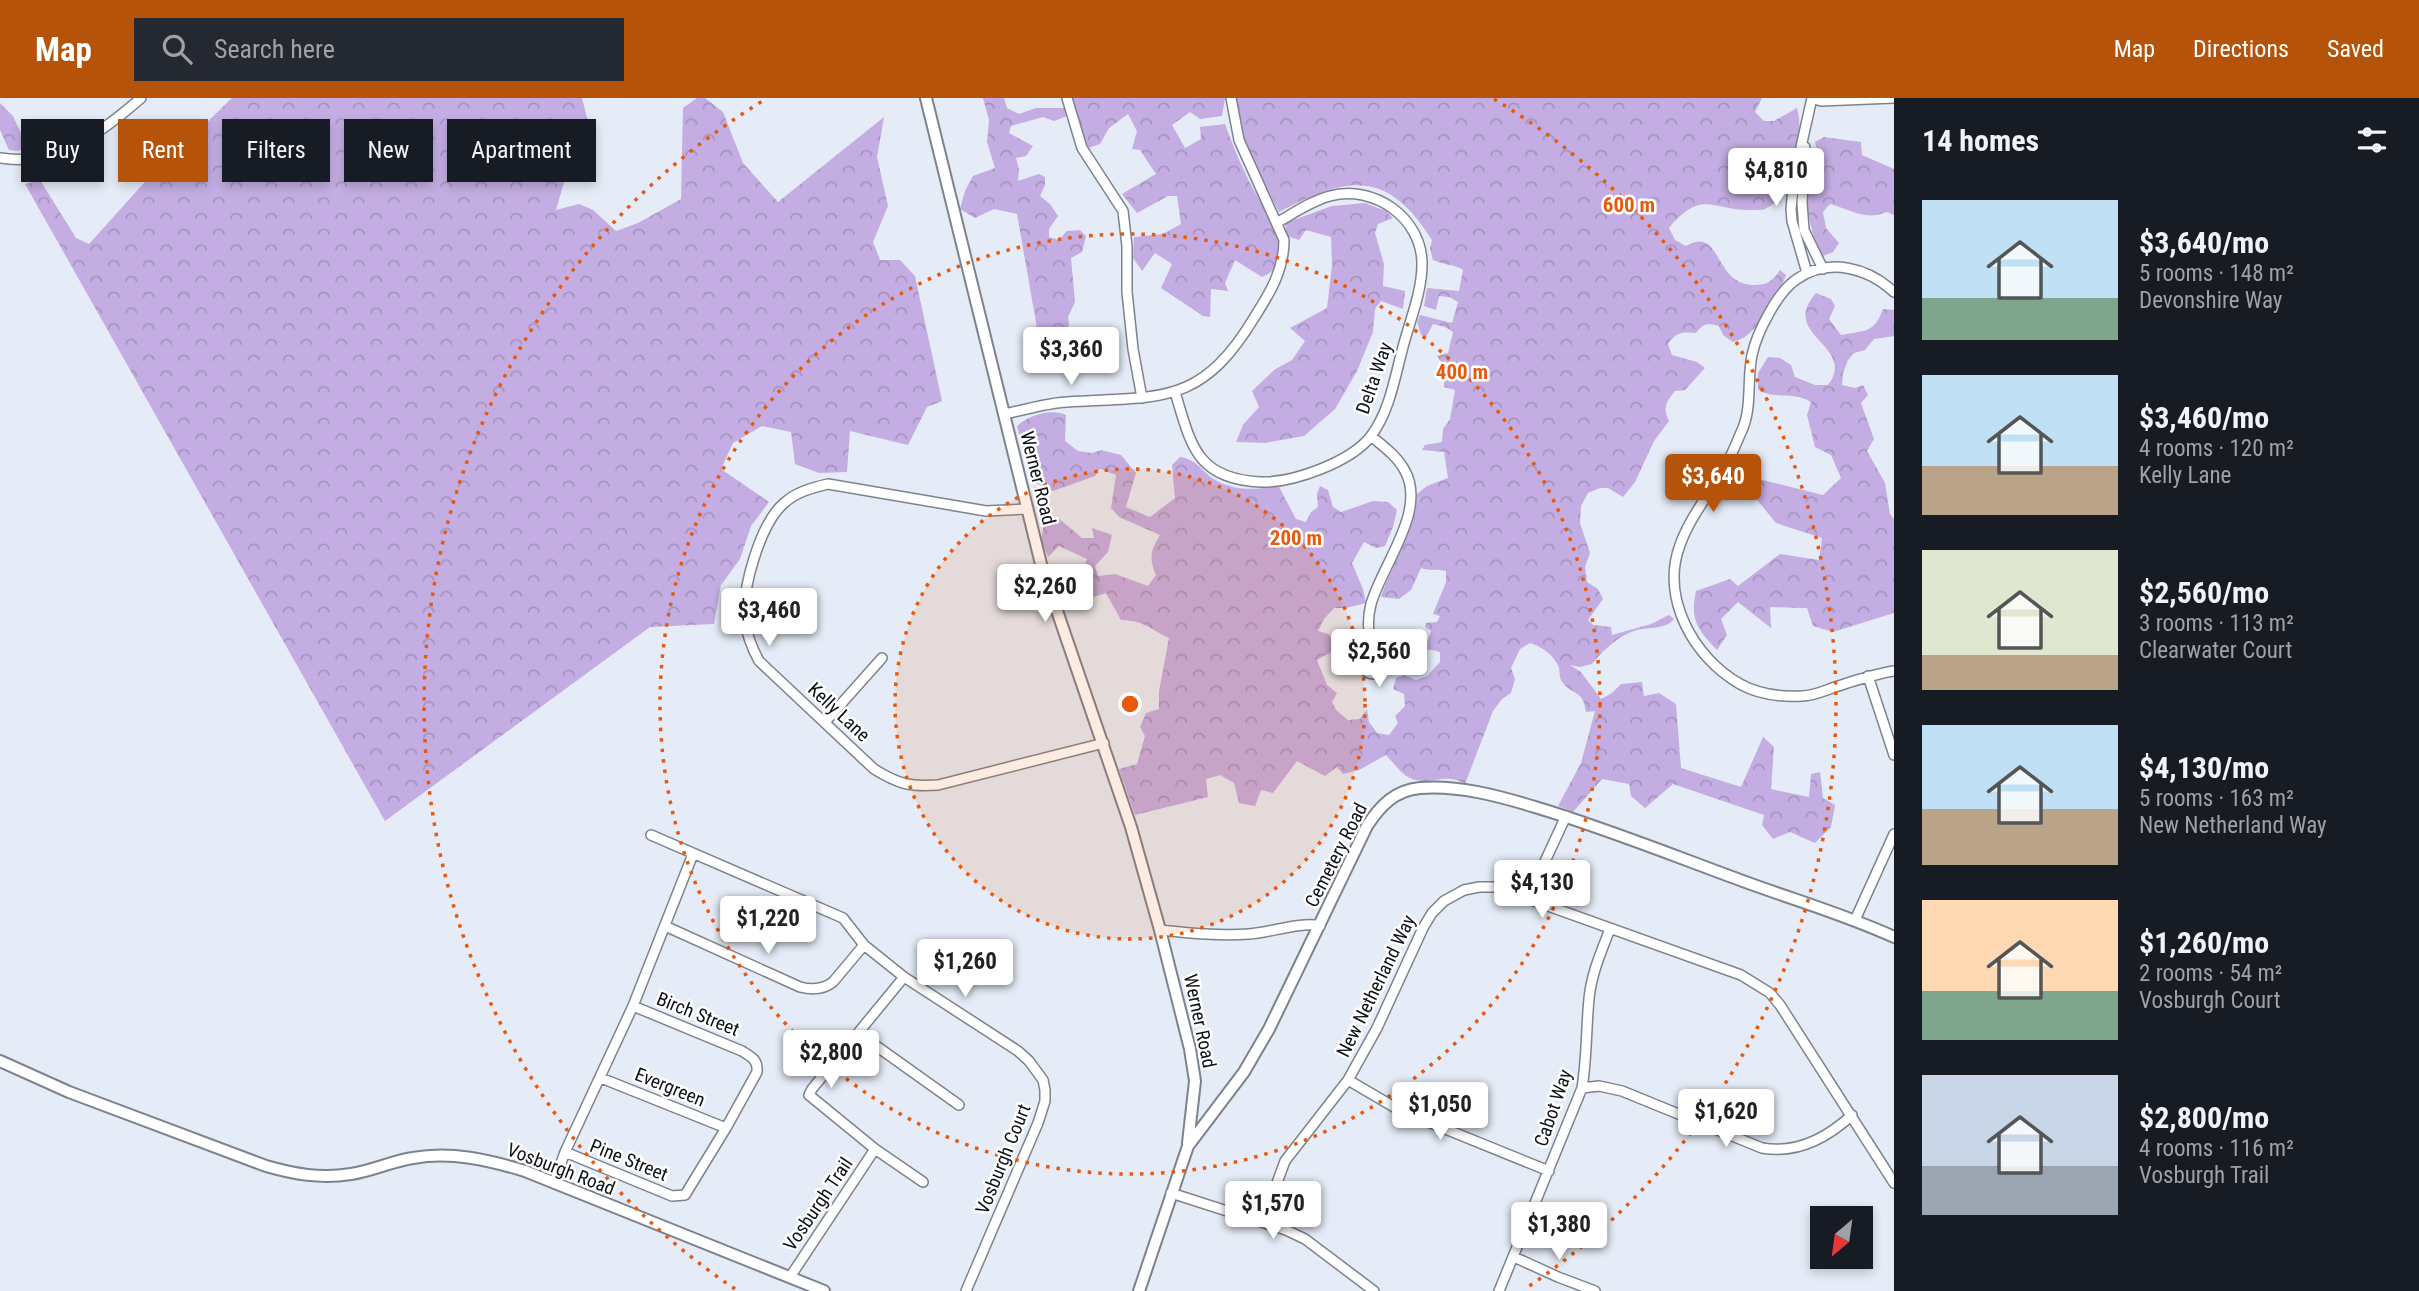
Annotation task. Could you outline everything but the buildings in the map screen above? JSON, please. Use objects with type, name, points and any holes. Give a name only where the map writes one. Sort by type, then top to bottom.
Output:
[{"type":"street","points":[[0,158],[33,159],[72,148],[97,134],[141,98]]},
{"type":"street","name":"Werner Road","points":[[926,98],[1041,564],[1131,827],[1190,1049],[1195,1081],[1188,1146]]},
{"type":"street","points":[[1067,98],[1082,148],[1123,211],[1127,246],[1127,292],[1142,398]]},
{"type":"street","points":[[1004,414],[1066,402],[1142,398],[1175,392],[1211,373],[1239,344],[1280,272],[1284,240],[1239,140],[1231,98]]},
{"type":"street","points":[[1807,273],[1791,209],[1794,178],[1812,98],[1821,101],[1894,98]]},
{"type":"street","points":[[1804,142],[1804,230],[1823,269]]},
{"type":"street","name":"Delta Way","points":[[1175,392],[1190,443],[1197,453],[1210,466],[1226,476],[1245,481],[1266,482],[1300,476],[1354,452],[1371,436],[1386,408],[1394,380],[1421,278],[1421,248],[1405,219],[1392,206],[1372,197],[1351,193],[1313,202],[1278,222]]},
{"type":"street","points":[[1894,292],[1883,281],[1862,270],[1845,267],[1807,273],[1795,280],[1782,294],[1761,331],[1752,355],[1744,424],[1725,467],[1696,512],[1679,546],[1675,570],[1676,598],[1682,618],[1695,641],[1711,662],[1742,685],[1758,692],[1808,696],[1868,676],[1894,671]]},
{"type":"street","points":[[1371,436],[1405,470],[1412,487],[1407,521],[1371,603],[1368,627],[1371,648]]},
{"type":"street","name":"Kelly Lane","points":[[1027,509],[986,511],[828,484],[804,490],[782,504],[756,551],[748,586],[745,617],[750,643],[760,662],[874,769],[895,782],[917,787],[938,785],[1104,743]]},
{"type":"street","points":[[825,722],[882,658]]},
{"type":"street","points":[[1868,676],[1894,755]]},
{"type":"street","name":"Cemetery Road","points":[[1139,1291],[1188,1146],[1244,1072],[1288,992],[1367,826],[1381,806],[1400,793],[1419,788],[1479,792],[1566,816],[1856,920],[1894,937]]},
{"type":"street","points":[[1528,898],[1566,816]]},
{"type":"street","points":[[1856,920],[1894,834]]},
{"type":"street","name":"Vosburgh Court","points":[[651,835],[843,918],[864,945],[904,977],[1018,1051],[1038,1072],[1045,1090],[1045,1101],[1038,1123],[966,1291]]},
{"type":"street","points":[[554,1183],[565,1152],[633,1006],[693,854]]},
{"type":"street","name":"New Netherland Way","points":[[1263,1222],[1285,1161],[1348,1080],[1377,1028],[1432,913],[1444,901],[1464,890],[1479,887],[1495,887],[1713,963],[1741,975],[1770,993],[1798,1031],[1894,1183]]},
{"type":"street","points":[[1160,930],[1224,935],[1276,931],[1309,924],[1320,926]]},
{"type":"street","points":[[665,926],[809,989],[827,986],[864,945]]},
{"type":"street","name":"Cabot Way","points":[[1499,1291],[1582,1088],[1587,1054],[1589,997],[1597,963],[1610,929]]},
{"type":"street","name":"Vosburgh Trail","points":[[904,977],[809,1095],[875,1149],[923,1182]]},
{"type":"street","name":"Birch Street","points":[[633,1006],[754,1058],[758,1064],[757,1072],[726,1128]]},
{"type":"street","points":[[858,1033],[959,1105]]},
{"type":"street","name":"Vosburgh Road","points":[[0,1061],[69,1092],[295,1175],[317,1177],[351,1174],[414,1157],[440,1156],[494,1161],[824,1291]]},
{"type":"street","name":"Evergreen","points":[[600,1078],[726,1128]]},
{"type":"street","points":[[1348,1080],[1401,1111],[1549,1171]]},
{"type":"street","points":[[1582,1088],[1599,1086],[1622,1091],[1762,1148],[1775,1150],[1788,1150],[1804,1145],[1825,1135],[1852,1115]]},
{"type":"street","name":"Pine Street","points":[[565,1152],[679,1197],[692,1188],[726,1128]]},
{"type":"street","name":"Vosburgh Trail","points":[[790,1277],[875,1149]]},
{"type":"street","points":[[1171,1193],[1263,1222],[1305,1240],[1374,1291]]},
{"type":"street","points":[[1514,1257],[1595,1291]]},
{"type":"green space","points":[[232,98],[582,98],[587,119],[447,119],[447,182],[564,182],[556,210],[579,204],[593,210],[616,231],[638,223],[681,199],[683,108],[697,98],[705,98],[723,112],[743,163],[778,202],[884,117],[877,157],[888,206],[873,242],[880,260],[900,260],[915,276],[942,401],[927,407],[908,445],[850,431],[847,472],[819,473],[795,464],[791,432],[762,426],[733,443],[721,469],[769,502],[751,526],[740,559],[721,585],[714,624],[650,627],[385,821],[25,184],[41,182],[76,238],[89,244],[145,182],[208,182],[208,121]]},
{"type":"green space","points":[[983,98],[1004,98],[1007,108],[1019,114],[1036,108],[1064,108],[1067,116],[1054,121],[1043,117],[1011,126],[1009,133],[1033,146],[1026,156],[1016,158],[1018,181],[1039,174],[1045,177],[1040,196],[1058,216],[1049,229],[1049,237],[1059,240],[1067,231],[1080,230],[1086,236],[1082,252],[1071,258],[1075,302],[1068,317],[1063,353],[1058,357],[1044,356],[1041,351],[1017,214],[994,209],[975,218],[960,209],[973,176],[995,168],[987,142],[989,120]]},
{"type":"green space","points":[[1072,98],[1225,98],[1222,116],[1200,119],[1190,112],[1172,125],[1185,148],[1201,139],[1200,127],[1225,124],[1246,175],[1279,240],[1279,258],[1274,269],[1262,277],[1235,260],[1225,283],[1228,291],[1211,289],[1210,317],[1203,316],[1161,288],[1172,264],[1155,253],[1142,271],[1133,258],[1134,237],[1163,234],[1181,224],[1177,196],[1168,196],[1137,213],[1122,194],[1156,174],[1140,150],[1132,149],[1137,131],[1128,114],[1109,128],[1100,144],[1088,148]]},
{"type":"green space","points":[[1235,98],[1762,98],[1755,112],[1764,121],[1774,121],[1797,108],[1797,146],[1790,168],[1780,185],[1779,199],[1762,210],[1700,205],[1691,208],[1669,228],[1675,240],[1686,246],[1698,242],[1706,243],[1731,276],[1740,282],[1753,285],[1766,283],[1780,270],[1786,275],[1779,293],[1755,328],[1745,337],[1733,342],[1723,335],[1719,326],[1709,324],[1696,333],[1680,334],[1671,340],[1668,344],[1672,355],[1697,362],[1705,368],[1685,390],[1675,391],[1669,398],[1665,409],[1669,421],[1654,441],[1635,482],[1623,497],[1608,488],[1600,488],[1588,493],[1581,506],[1580,523],[1590,553],[1585,567],[1587,582],[1598,589],[1603,599],[1588,620],[1593,625],[1611,627],[1612,635],[1651,624],[1669,615],[1674,619],[1661,627],[1637,630],[1624,635],[1606,648],[1592,664],[1580,667],[1570,665],[1581,672],[1601,699],[1621,684],[1642,682],[1644,696],[1659,693],[1676,704],[1681,768],[1741,787],[1763,737],[1774,747],[1771,789],[1809,797],[1811,774],[1820,772],[1823,798],[1835,805],[1831,827],[1815,843],[1790,832],[1773,839],[1762,825],[1764,815],[1673,784],[1645,808],[1631,796],[1629,784],[1602,779],[1573,812],[1558,806],[1581,763],[1595,711],[1586,712],[1580,696],[1562,681],[1554,659],[1543,649],[1530,643],[1520,649],[1511,668],[1515,679],[1511,693],[1502,699],[1493,711],[1465,784],[1450,779],[1424,781],[1410,778],[1386,755],[1359,770],[1343,774],[1337,767],[1325,776],[1297,761],[1273,793],[1261,790],[1255,806],[1239,803],[1234,783],[1220,775],[1206,779],[1208,797],[1135,815],[1119,769],[1137,764],[1145,736],[1140,727],[1146,713],[1159,709],[1159,691],[1169,638],[1141,623],[1121,620],[1106,593],[1090,598],[1078,590],[1061,594],[1054,587],[1052,577],[1063,573],[1079,579],[1087,559],[1059,546],[1048,557],[1041,540],[1045,517],[1057,517],[1082,538],[1094,538],[1092,528],[1112,535],[1108,552],[1095,566],[1098,576],[1115,574],[1148,586],[1156,575],[1152,555],[1160,535],[1119,517],[1111,508],[1116,475],[1100,469],[1095,476],[1053,491],[1031,481],[1017,426],[1028,419],[1054,412],[1066,415],[1065,441],[1078,451],[1092,453],[1101,450],[1121,455],[1136,473],[1126,507],[1150,517],[1175,498],[1172,465],[1180,457],[1194,462],[1212,478],[1236,488],[1252,489],[1278,485],[1296,519],[1306,522],[1311,512],[1318,507],[1317,494],[1320,486],[1328,490],[1333,507],[1341,512],[1373,501],[1388,502],[1397,510],[1385,546],[1376,548],[1364,542],[1352,563],[1366,603],[1334,608],[1324,619],[1318,631],[1328,634],[1336,643],[1331,652],[1317,660],[1327,685],[1337,693],[1332,702],[1336,710],[1348,720],[1360,719],[1367,709],[1369,722],[1377,733],[1389,735],[1398,723],[1395,716],[1405,706],[1404,694],[1393,689],[1396,678],[1404,675],[1416,680],[1427,676],[1440,662],[1440,652],[1404,650],[1392,646],[1393,643],[1406,646],[1427,642],[1431,631],[1425,627],[1426,623],[1437,622],[1440,616],[1433,614],[1446,582],[1446,571],[1421,568],[1411,590],[1399,599],[1381,597],[1408,534],[1417,494],[1427,486],[1448,478],[1444,452],[1422,450],[1425,445],[1442,442],[1443,429],[1450,419],[1455,390],[1444,387],[1444,366],[1437,356],[1448,353],[1453,332],[1433,324],[1426,337],[1421,335],[1417,322],[1420,315],[1452,323],[1458,302],[1439,296],[1436,310],[1424,306],[1427,288],[1459,291],[1463,270],[1433,260],[1430,249],[1432,240],[1399,200],[1382,190],[1345,186],[1325,191],[1279,212],[1243,141]]},
{"type":"green space","points":[[0,103],[13,116],[21,133],[19,151],[9,150],[0,130]]},
{"type":"green space","points":[[1824,137],[1861,142],[1862,155],[1894,169],[1894,215],[1887,212],[1858,214],[1830,204],[1823,212],[1826,228],[1839,243],[1833,252],[1823,256],[1812,231],[1807,193],[1818,155],[1815,142]]},
{"type":"green space","points":[[1365,203],[1386,211],[1393,218],[1378,224],[1375,233],[1384,264],[1383,286],[1405,291],[1403,309],[1381,301],[1375,309],[1373,332],[1357,371],[1335,409],[1304,436],[1265,443],[1236,442],[1243,425],[1259,407],[1252,391],[1274,370],[1292,360],[1305,341],[1290,328],[1327,308],[1332,265],[1331,237],[1306,230],[1299,240],[1287,236],[1285,223],[1332,206]]},
{"type":"green space","points":[[1816,293],[1831,299],[1835,306],[1829,319],[1841,335],[1868,330],[1876,323],[1883,309],[1894,310],[1894,336],[1874,339],[1865,350],[1854,353],[1843,373],[1842,385],[1855,388],[1863,385],[1868,395],[1861,403],[1874,439],[1867,451],[1885,483],[1890,514],[1894,519],[1894,613],[1833,632],[1813,626],[1807,608],[1770,607],[1771,628],[1738,602],[1721,619],[1727,635],[1717,650],[1697,624],[1694,610],[1696,591],[1730,579],[1738,586],[1780,554],[1819,560],[1822,538],[1776,523],[1735,473],[1823,495],[1841,478],[1831,455],[1815,447],[1807,415],[1811,402],[1804,398],[1773,395],[1758,390],[1758,373],[1768,357],[1780,358],[1791,365],[1795,377],[1815,385],[1828,385],[1835,371],[1833,360],[1806,320],[1807,308]]}]
